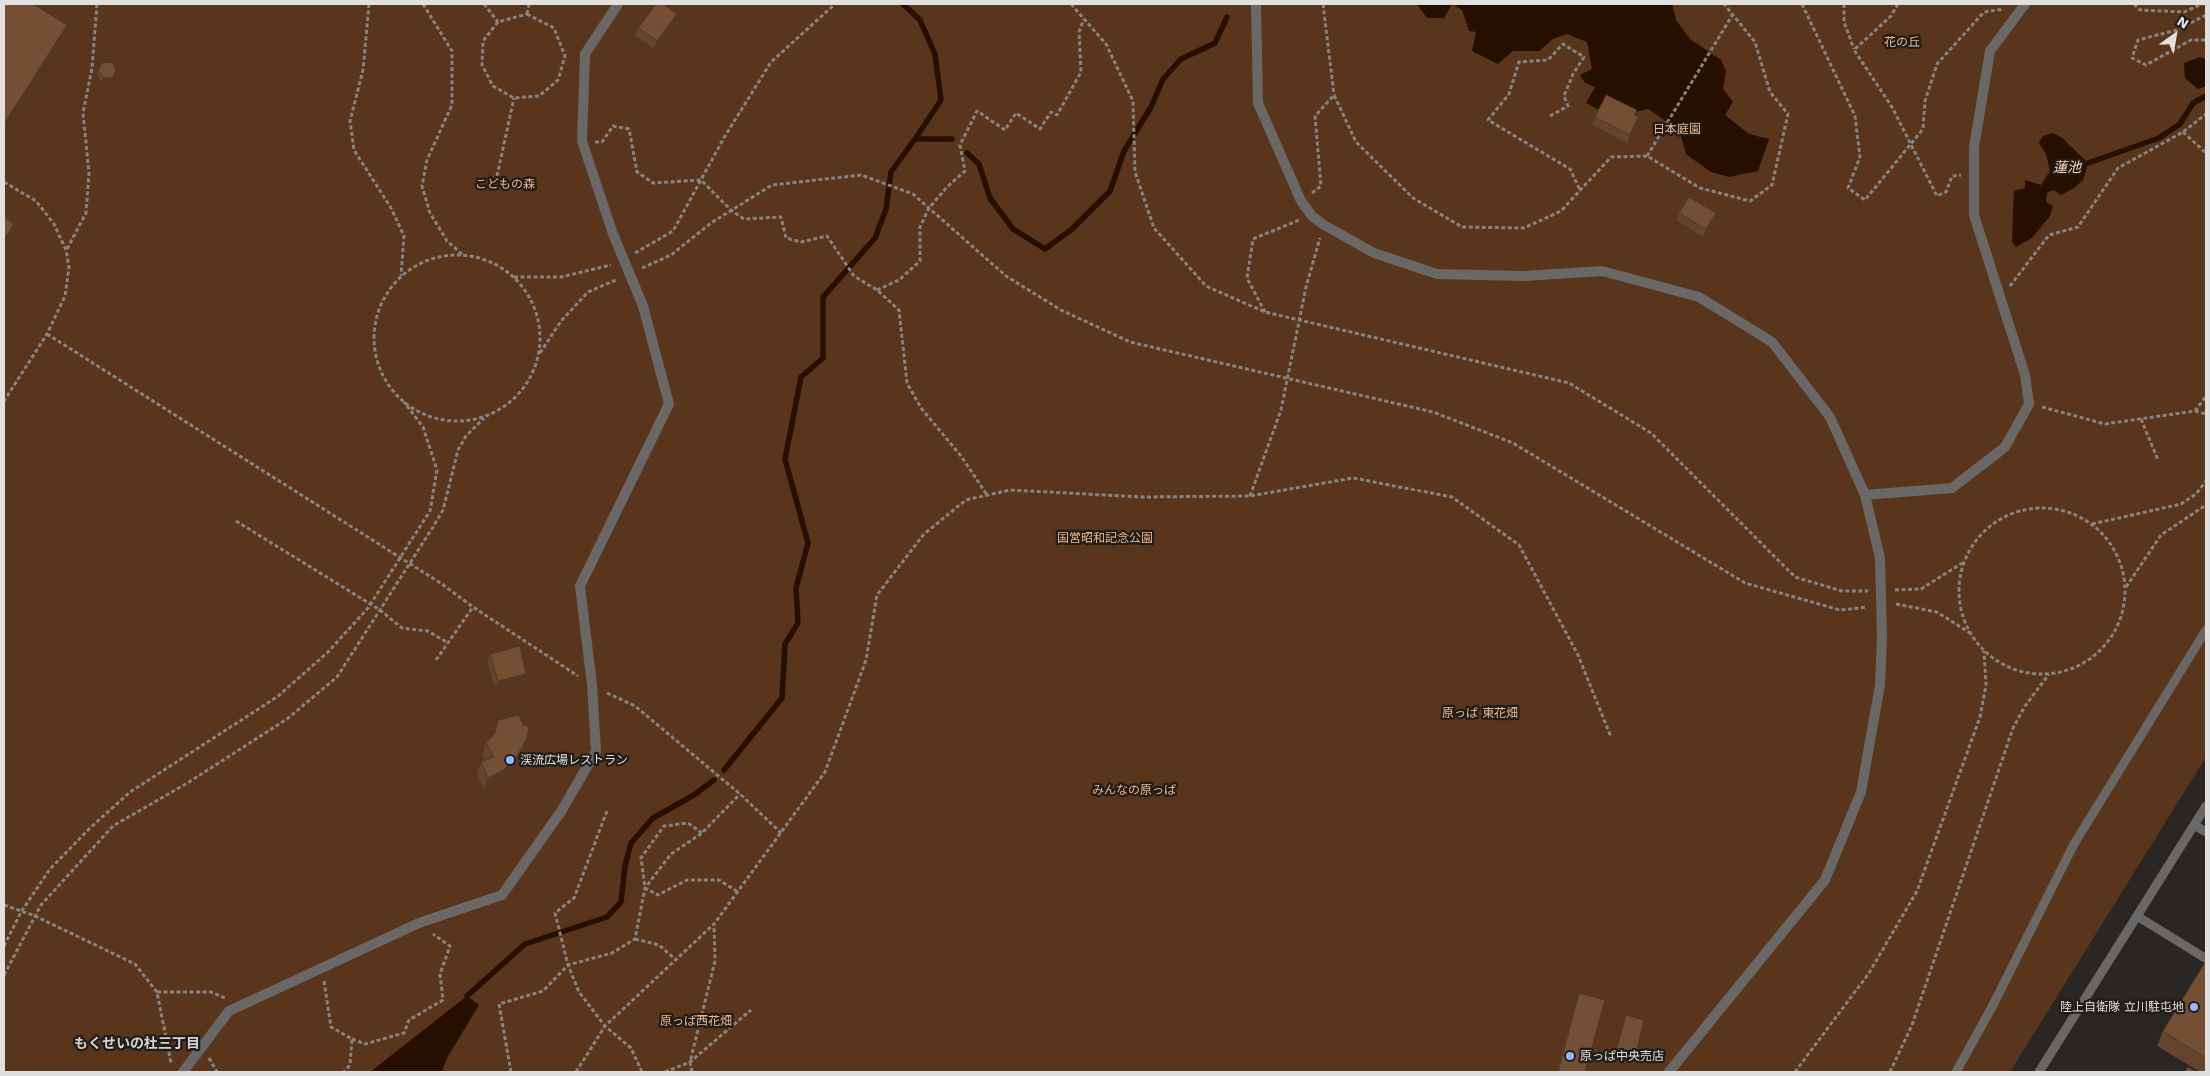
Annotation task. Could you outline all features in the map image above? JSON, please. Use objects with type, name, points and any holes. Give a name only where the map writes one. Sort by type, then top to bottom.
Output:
[{"type":"street","points":[[183,1072],[229,1011],[419,923],[502,895],[562,810],[596,751],[592,686],[580,586],[670,404],[643,306],[613,234],[582,142],[585,54],[618,4]]},
{"type":"street","points":[[1256,4],[1258,103],[1301,201],[1312,216],[1324,225],[1374,253],[1437,274],[1524,276],[1602,271],[1699,297],[1772,342],[1830,417],[1865,495],[1880,558],[1882,638],[1880,685],[1861,792],[1825,880],[1670,1072]]},
{"type":"street","points":[[1865,495],[1952,488],[2005,447],[2030,404],[2025,375],[1974,215],[1974,147],[1990,51],[2023,6]]},
{"type":"lane","points":[[1956,1072],[1992,1007],[2074,844],[2206,630]]},
{"type":"lane","points":[[2039,1072],[2206,806]]},
{"type":"lane","points":[[2194,825],[2206,832]]},
{"type":"lane","points":[[2137,916],[2205,958]]},
{"type":"path","points":[[66,250],[86,213],[89,173],[83,113],[92,68],[96,4]]},
{"type":"path","points":[[369,4],[363,70],[350,121],[354,150],[391,208],[404,236],[401,277]]},
{"type":"path","points":[[423,4],[452,52],[452,105],[427,160],[422,186],[430,213],[446,241],[464,256]]},
{"type":"path","points":[[484,4],[498,22]]},
{"type":"path","points":[[527,14],[529,4]]},
{"type":"path","points":[[631,255],[673,231],[725,136],[771,62],[835,4]]},
{"type":"path","points":[[1071,4],[1106,44],[1133,101],[1135,172],[1154,228],[1206,286],[1265,312],[1569,383],[1651,433],[1796,577],[1842,591],[1872,590]]},
{"type":"path","points":[[1323,4],[1334,95],[1356,142],[1414,198],[1462,227],[1524,228],[1561,210],[1611,157],[1647,156],[1700,188],[1750,201],[1772,185],[1788,114],[1770,92],[1754,42],[1724,4]]},
{"type":"path","points":[[1802,4],[1855,116],[1860,157],[1848,188],[1865,200],[1883,181],[1911,142],[1923,129],[1924,101],[1936,64],[1984,12],[2023,6]]},
{"type":"path","points":[[1844,4],[1844,22],[1854,50],[1911,142],[1938,196],[1946,192],[1952,176],[1974,174]]},
{"type":"path","points":[[1854,50],[1890,16],[1898,4]]},
{"type":"path","points":[[2134,4],[2140,10],[2184,12],[2202,4]]},
{"type":"path","points":[[527,14],[554,28],[565,56],[558,80],[539,96],[514,98],[493,86],[482,65],[484,41],[498,22],[527,14]]},
{"type":"path","points":[[1647,156],[1733,14]]},
{"type":"path","points":[[2206,15],[2177,30],[2138,40],[2132,58],[2146,65],[2190,40],[2206,40]]},
{"type":"path","points":[[877,290],[899,280],[920,262],[920,227],[929,208],[947,187],[965,171],[960,146],[977,111],[1005,130],[1016,113],[1040,129],[1051,112],[1057,115],[1081,72],[1079,32],[1084,19]]},
{"type":"path","points":[[1550,116],[1568,106],[1564,96],[1573,74],[1584,57],[1564,44],[1548,60],[1519,62],[1508,94],[1488,120],[1570,169],[1580,190]]},
{"type":"path","points":[[1301,201],[1321,186],[1315,116],[1334,95]]},
{"type":"path","points":[[497,176],[514,98]]},
{"type":"path","points":[[2001,298],[2049,235],[2078,227],[2118,168],[2184,132],[2206,114]]},
{"type":"path","points":[[582,142],[602,142],[613,126],[629,129],[637,172],[653,183],[701,180],[731,210],[744,219],[781,217],[786,238],[801,242],[827,236],[854,276],[877,290],[899,310],[907,382],[921,408],[961,456],[986,495]]},
{"type":"path","points":[[2184,132],[2206,153]]},
{"type":"path","points":[[638,270],[671,255],[731,210],[772,185],[861,175],[914,194],[1006,276],[1061,310],[1130,342],[1433,412],[1513,443],[1745,583],[1840,610],[1874,606]]},
{"type":"path","points":[[4,182],[36,201],[54,224],[66,250],[69,268],[65,296],[47,334],[4,401]]},
{"type":"path","points":[[1265,312],[1247,278],[1252,239],[1312,216]]},
{"type":"path","points":[[1250,496],[1281,410],[1306,287],[1324,225]]},
{"type":"path","points":[[4,946],[22,912],[50,869],[90,828],[130,792],[277,697],[328,652],[370,604],[430,511],[437,470],[423,427],[393,391],[378,364],[374,332],[382,302],[401,277],[424,262],[436,258],[464,256],[482,259],[499,266],[514,277],[525,289],[533,304],[541,336],[540,353]]},
{"type":"path","points":[[514,277],[560,278],[614,265]]},
{"type":"path","points":[[404,402],[418,412],[442,420],[468,421],[484,418],[498,412],[521,393],[530,381],[540,353],[561,321],[588,292],[621,277]]},
{"type":"path","points":[[47,334],[381,544],[592,686],[635,706],[740,794],[781,833]]},
{"type":"path","points":[[2195,411],[2206,396]]},
{"type":"path","points":[[2030,404],[2105,424],[2195,411],[2206,414]]},
{"type":"path","points":[[4,974],[41,906],[113,826],[189,782],[288,719],[337,677],[443,510],[458,450],[466,436],[484,418]]},
{"type":"path","points":[[2141,419],[2158,460]]},
{"type":"path","points":[[576,1072],[605,1026],[714,924],[826,772],[866,660],[876,595],[924,534],[966,500],[1010,490],[1142,497],[1250,496],[1353,478],[1452,497],[1519,545],[1578,655],[1611,737]]},
{"type":"path","points":[[2091,524],[2181,504],[2196,494],[2206,480]]},
{"type":"path","points":[[2125,588],[2161,535],[2206,505]]},
{"type":"path","points":[[2037,508],[2056,509],[2080,517],[2091,524],[2113,548],[2122,567],[2125,601],[2118,625],[2105,646],[2085,662],[2068,670],[2049,674],[2014,670],[1984,651],[1970,633],[1959,599],[1959,580],[1964,562],[1969,551],[1984,530],[2005,516],[2037,508]]},
{"type":"path","points":[[236,521],[380,610],[402,628],[428,631],[448,643]]},
{"type":"path","points":[[1892,590],[1921,589],[1964,562]]},
{"type":"path","points":[[1891,604],[1937,612],[1970,633]]},
{"type":"path","points":[[436,660],[474,607]]},
{"type":"path","points":[[1794,1072],[1869,973],[1917,891],[1980,717],[1986,685],[1984,651]]},
{"type":"path","points":[[1890,1072],[1912,1025],[2013,728],[2025,706],[2049,674]]},
{"type":"path","points":[[645,888],[671,854],[702,833],[740,794]]},
{"type":"path","points":[[607,811],[574,898],[555,913],[568,966],[579,992],[605,1026],[631,1048],[642,1072]]},
{"type":"path","points":[[635,939],[645,888],[641,858],[664,826],[688,823],[702,833]]},
{"type":"path","points":[[645,888],[658,895],[687,880],[719,880],[738,892]]},
{"type":"path","points":[[4,905],[35,916],[135,964],[157,992],[171,1057],[170,1072]]},
{"type":"path","points":[[322,968],[331,1027],[365,1044],[404,1033],[409,1020],[443,1000],[440,974],[450,946],[419,923]]},
{"type":"path","points":[[692,1072],[690,1062],[715,961],[714,924]]},
{"type":"path","points":[[511,1072],[499,1004],[543,991],[568,966],[612,953],[635,939],[659,945],[676,960]]},
{"type":"path","points":[[157,992],[211,992],[242,1005]]},
{"type":"path","points":[[665,1072],[690,1062],[751,1010]]},
{"type":"path","points":[[344,1072],[350,1065],[352,1039]]},
{"type":"green space","name":"国営昭和記念公園","points":[[4,4],[2206,4],[2206,757],[2010,1072],[4,1072]]},
{"type":"water","points":[[1417,4],[1452,4],[1444,18],[1427,18]]},
{"type":"water","points":[[1452,4],[1672,4],[1676,20],[1690,39],[1721,60],[1726,71],[1723,89],[1733,102],[1725,115],[1749,134],[1769,139],[1758,171],[1729,177],[1711,172],[1686,154],[1679,130],[1648,109],[1631,113],[1623,123],[1586,103],[1595,87],[1585,83],[1580,75],[1592,69],[1587,42],[1567,34],[1553,39],[1539,51],[1513,51],[1498,64],[1472,51],[1476,32],[1469,31],[1462,10]]},
{"type":"water","points":[[2200,57],[2206,59],[2206,86],[2198,89],[2185,78],[2184,63]]},
{"type":"water","name":"蓮池","points":[[2052,133],[2061,137],[2088,163],[2083,180],[2074,188],[2061,195],[2053,190],[2047,193],[2046,202],[2053,206],[2050,216],[2032,238],[2016,247],[2012,242],[2014,191],[2025,188],[2025,180],[2041,185],[2050,171],[2046,154],[2039,143],[2043,136]]},
{"type":"water","points":[[467,996],[479,1005],[447,1058],[442,1072],[370,1072]]},
{"type":"building","points":[[4,4],[33,4],[67,25],[4,124]]},
{"type":"building","points":[[656,4],[663,4],[677,14],[657,41],[638,28]]},
{"type":"building","points":[[103,62],[113,63],[116,71],[112,78],[103,78],[98,70]]},
{"type":"building","points":[[1606,95],[1637,110],[1634,115],[1638,117],[1630,135],[1595,117]]},
{"type":"building","points":[[1689,197],[1716,213],[1706,229],[1679,213]]},
{"type":"building","points":[[4,217],[14,224],[4,240]]},
{"type":"building","points":[[520,646],[526,674],[498,681],[490,654]]},
{"type":"building","points":[[519,715],[523,725],[529,726],[527,739],[515,759],[504,770],[488,778],[481,762],[494,757],[486,743],[495,733],[498,720]]},
{"type":"building","name":"陸上自衛隊 立川駐屯地","points":[[2206,961],[2206,1058],[2163,1031]]},
{"type":"building","points":[[1579,993],[1605,1000],[1585,1072],[1558,1072]]},
{"type":"building","points":[[1626,1015],[1644,1020],[1636,1053],[1617,1048]]},
{"type":"building","points":[[2188,1067],[2196,1072],[2185,1072]]},
{"type":"waterway","points":[[903,4],[920,20],[935,54],[941,100],[915,139]]},
{"type":"waterway","points":[[967,153],[979,164],[990,198],[1013,229],[1045,249],[1072,229],[1110,191],[1124,151],[1151,107],[1163,79],[1181,59],[1215,43],[1227,17]]},
{"type":"waterway","points":[[2088,163],[2159,138],[2180,124],[2193,103],[2206,96]]},
{"type":"waterway","points":[[724,770],[782,698],[785,644],[798,623],[796,588],[808,543],[785,459],[801,377],[823,358],[823,297],[875,238],[886,209],[891,172],[915,139],[952,139]]},
{"type":"waterway","points":[[467,996],[525,944],[607,917],[621,902],[625,866],[631,843],[653,818],[694,795],[714,780]]},
{"type":"place","name":"渓流広場レストラン","points":[[510,760]]},
{"type":"place","name":"陸上自衛隊 立川駐屯地","points":[[2194,1007]]},
{"type":"place","name":"原っぱ中央売店","points":[[1570,1056]]},
{"type":"district","name":"もくせいの杜三丁目","points":[[137,1044]]},
{"type":"park label","name":"花の丘","points":[[1902,42]]},
{"type":"park label","name":"日本庭園","points":[[1677,129]]},
{"type":"park label","name":"こどもの森","points":[[505,184]]},
{"type":"park label","name":"原っぱ 東花畑","points":[[1480,713]]},
{"type":"park label","name":"みんなの原っぱ","points":[[1134,790]]},
{"type":"park label","name":"原っぱ西花畑","points":[[696,1021]]}]
